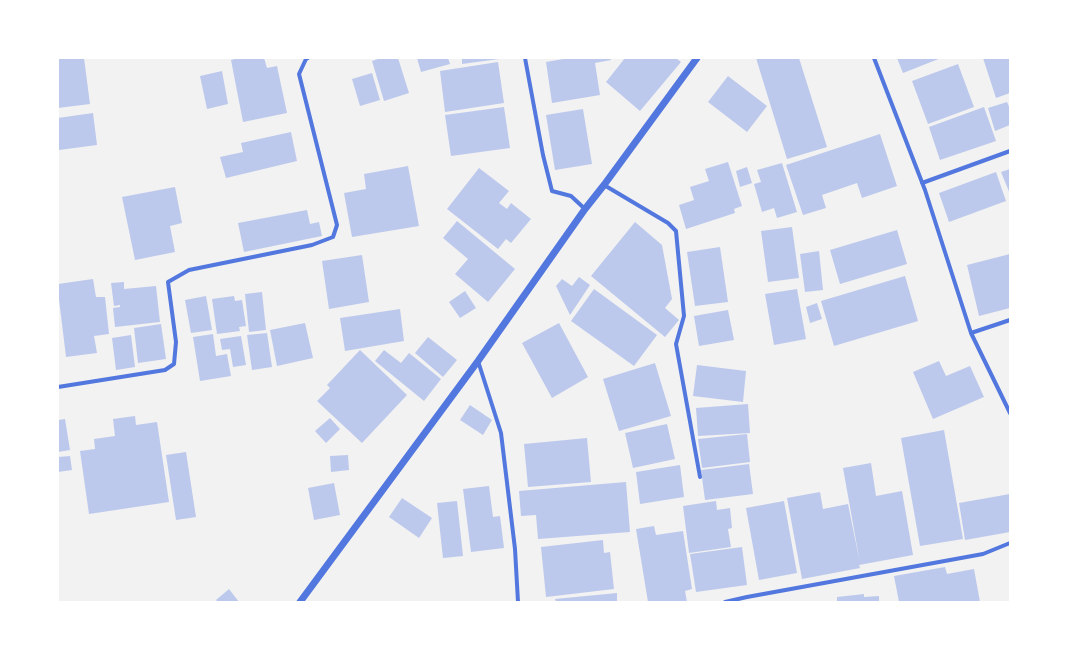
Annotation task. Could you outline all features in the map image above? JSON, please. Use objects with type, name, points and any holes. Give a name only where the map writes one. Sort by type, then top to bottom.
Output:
[{"type":"street","points":[[58,387],[165,370],[174,364],[176,342],[168,282],[189,270],[312,245],[333,237],[337,225],[299,74],[306,59],[308,58]]},
{"type":"street","points":[[525,58],[552,191],[571,196],[585,209]]},
{"type":"street","points":[[300,602],[478,361],[585,209],[697,58]]},
{"type":"street","points":[[874,58],[922,183],[972,333],[1010,413]]},
{"type":"street","points":[[922,183],[1010,151]]},
{"type":"street","points":[[604,185],[668,223],[676,232],[684,316],[676,344],[700,477]]},
{"type":"street","points":[[972,333],[1010,320]]},
{"type":"street","points":[[478,361],[501,434],[515,549],[518,602]]},
{"type":"street","points":[[725,602],[982,554],[1010,543]]},
{"type":"building","points":[[84,58],[90,104],[58,108],[58,59]]},
{"type":"building","points":[[239,58],[264,58],[267,68],[277,66],[287,113],[243,122],[231,60]]},
{"type":"building","points":[[381,58],[398,58],[409,93],[384,101],[372,61]]},
{"type":"building","points":[[417,58],[448,58],[450,64],[421,72]]},
{"type":"building","points":[[462,58],[499,58],[499,59],[462,64]]},
{"type":"building","points":[[569,58],[610,58],[611,60],[595,63],[600,95],[552,103],[546,62]]},
{"type":"building","points":[[625,58],[676,58],[681,62],[640,111],[606,82]]},
{"type":"building","points":[[756,58],[799,58],[827,147],[787,159]]},
{"type":"building","points":[[897,58],[941,58],[903,73]]},
{"type":"building","points":[[983,58],[1010,58],[1010,93],[996,98]]},
{"type":"building","points":[[498,62],[504,103],[445,112],[440,71]]},
{"type":"building","points":[[958,64],[974,107],[928,124],[912,81]]},
{"type":"building","points":[[222,71],[228,104],[207,109],[200,76]]},
{"type":"building","points":[[372,73],[380,100],[360,106],[352,79]]},
{"type":"building","points":[[728,76],[767,106],[747,132],[708,102]]},
{"type":"building","points":[[1007,102],[1010,109],[1010,125],[995,131],[988,108]]},
{"type":"building","points":[[504,107],[510,148],[451,156],[445,115]]},
{"type":"building","points":[[984,107],[996,141],[940,160],[929,127]]},
{"type":"building","points":[[583,109],[592,164],[555,170],[546,115]]},
{"type":"building","points":[[93,113],[97,145],[59,150],[58,118]]},
{"type":"building","points":[[291,132],[297,161],[226,178],[220,157],[243,152],[241,143]]},
{"type":"building","points":[[880,134],[897,186],[862,198],[857,183],[822,195],[826,208],[803,215],[786,165]]},
{"type":"building","points":[[728,162],[742,206],[734,209],[735,213],[686,229],[679,205],[694,200],[690,187],[709,181],[705,169]]},
{"type":"building","points":[[782,163],[797,212],[777,218],[774,208],[762,212],[754,184],[761,182],[757,170]]},
{"type":"building","points":[[408,166],[419,226],[352,237],[344,193],[366,189],[364,174]]},
{"type":"building","points":[[747,167],[752,183],[740,187],[736,171]]},
{"type":"building","points":[[479,168],[509,191],[499,203],[507,209],[511,203],[531,219],[511,243],[506,239],[498,249],[447,209]]},
{"type":"building","points":[[1010,169],[1010,194],[1001,172]]},
{"type":"building","points":[[996,172],[1006,201],[949,222],[939,193]]},
{"type":"building","points":[[175,187],[182,223],[170,226],[175,252],[135,260],[122,197]]},
{"type":"building","points":[[307,210],[310,224],[319,222],[322,236],[244,252],[238,223]]},
{"type":"building","points":[[457,221],[515,269],[488,302],[455,274],[468,259],[443,238]]},
{"type":"building","points":[[635,222],[662,245],[672,299],[665,308],[679,320],[665,337],[591,276]]},
{"type":"building","points":[[792,227],[799,278],[768,282],[761,231]]},
{"type":"building","points":[[897,230],[907,264],[840,284],[830,250]]},
{"type":"building","points":[[720,247],[728,302],[695,306],[687,252]]},
{"type":"building","points":[[819,251],[823,290],[805,292],[800,254]]},
{"type":"building","points":[[1010,254],[1010,308],[979,316],[967,265]]},
{"type":"building","points":[[362,255],[369,302],[329,309],[322,261]]},
{"type":"building","points":[[905,276],[918,321],[834,346],[821,301]]},
{"type":"building","points":[[579,277],[590,285],[570,315],[556,286],[562,279],[572,286]]},
{"type":"building","points":[[93,279],[96,297],[105,297],[109,334],[94,336],[97,353],[66,357],[58,284]]},
{"type":"building","points":[[124,282],[124,289],[156,286],[160,322],[115,327],[113,308],[120,307],[120,305],[114,306],[111,283]]},
{"type":"building","points":[[594,289],[657,335],[634,366],[571,321]]},
{"type":"building","points":[[797,289],[806,339],[774,345],[765,294]]},
{"type":"building","points":[[465,291],[476,308],[460,318],[449,302]]},
{"type":"building","points":[[262,292],[266,330],[249,332],[245,294]]},
{"type":"building","points":[[206,296],[212,330],[191,333],[185,300]]},
{"type":"building","points":[[234,296],[235,301],[242,300],[246,326],[239,327],[240,331],[217,334],[212,299]]},
{"type":"building","points":[[817,303],[822,319],[810,323],[806,307]]},
{"type":"building","points":[[400,309],[404,341],[345,351],[340,318]]},
{"type":"building","points":[[728,310],[734,340],[699,346],[694,316]]},
{"type":"building","points":[[305,323],[313,358],[277,366],[270,330]]},
{"type":"building","points":[[559,323],[588,377],[552,398],[522,343]]},
{"type":"building","points":[[161,324],[166,359],[138,363],[134,328]]},
{"type":"building","points":[[267,333],[272,367],[252,370],[247,335]]},
{"type":"building","points":[[213,334],[216,356],[227,354],[231,376],[200,381],[193,337]]},
{"type":"building","points":[[131,335],[135,367],[116,370],[112,338]]},
{"type":"building","points":[[241,336],[246,365],[233,367],[230,349],[222,350],[220,339]]},
{"type":"building","points":[[428,337],[457,360],[443,377],[415,353]]},
{"type":"building","points":[[360,350],[407,395],[362,443],[317,401],[330,388],[327,385]]},
{"type":"building","points":[[384,350],[401,363],[409,353],[441,379],[424,401],[375,361]]},
{"type":"building","points":[[939,361],[946,376],[970,366],[984,397],[933,419],[913,372]]},
{"type":"building","points":[[655,363],[671,416],[619,431],[603,379]]},
{"type":"building","points":[[697,365],[746,371],[743,402],[693,396]]},
{"type":"building","points":[[748,404],[750,433],[698,436],[696,408]]},
{"type":"building","points":[[470,405],[492,420],[483,435],[460,420]]},
{"type":"building","points":[[135,416],[136,425],[157,422],[169,502],[89,514],[80,451],[95,449],[94,439],[115,436],[113,419]]},
{"type":"building","points":[[330,418],[340,429],[326,443],[315,431]]},
{"type":"building","points":[[65,419],[70,450],[58,452],[58,420]]},
{"type":"building","points":[[667,424],[675,459],[633,468],[625,433]]},
{"type":"building","points":[[944,430],[963,539],[920,546],[901,438]]},
{"type":"building","points":[[747,434],[750,462],[702,468],[698,439]]},
{"type":"building","points":[[587,438],[591,482],[528,487],[524,444]]},
{"type":"building","points":[[186,452],[196,517],[176,520],[166,455]]},
{"type":"building","points":[[348,455],[349,470],[331,472],[330,456]]},
{"type":"building","points":[[70,456],[72,470],[58,472],[58,457]]},
{"type":"building","points":[[871,463],[876,496],[902,491],[913,555],[859,565],[860,568],[802,579],[787,498],[820,492],[823,509],[848,504],[860,563],[843,468]]},
{"type":"building","points":[[749,464],[753,494],[705,500],[701,470]]},
{"type":"building","points":[[680,465],[684,497],[640,504],[636,472]]},
{"type":"building","points":[[626,482],[630,532],[538,539],[536,515],[521,516],[519,491]]},
{"type":"building","points":[[334,483],[340,515],[314,520],[308,488]]},
{"type":"building","points":[[489,486],[493,517],[500,516],[504,548],[471,552],[463,489]]},
{"type":"building","points":[[1010,494],[1010,532],[965,540],[959,503]]},
{"type":"building","points":[[402,498],[432,518],[419,538],[389,517]]},
{"type":"building","points":[[457,501],[463,556],[443,558],[437,503]]},
{"type":"building","points":[[716,501],[717,510],[730,508],[732,528],[728,529],[731,547],[689,553],[683,506]]},
{"type":"building","points":[[784,501],[797,573],[759,580],[746,508]]},
{"type":"building","points":[[654,526],[656,535],[683,531],[692,589],[685,591],[687,602],[648,602],[636,529]]},
{"type":"building","points":[[603,540],[604,553],[610,552],[614,589],[546,597],[541,547]]},
{"type":"building","points":[[742,547],[747,585],[696,592],[690,554]]},
{"type":"building","points":[[945,567],[947,574],[974,569],[980,602],[899,602],[894,576]]},
{"type":"building","points":[[229,589],[239,602],[218,602],[216,600]]},
{"type":"building","points":[[617,593],[617,602],[556,602],[555,599]]},
{"type":"building","points":[[864,594],[864,597],[879,596],[879,602],[837,602],[837,597]]}]
